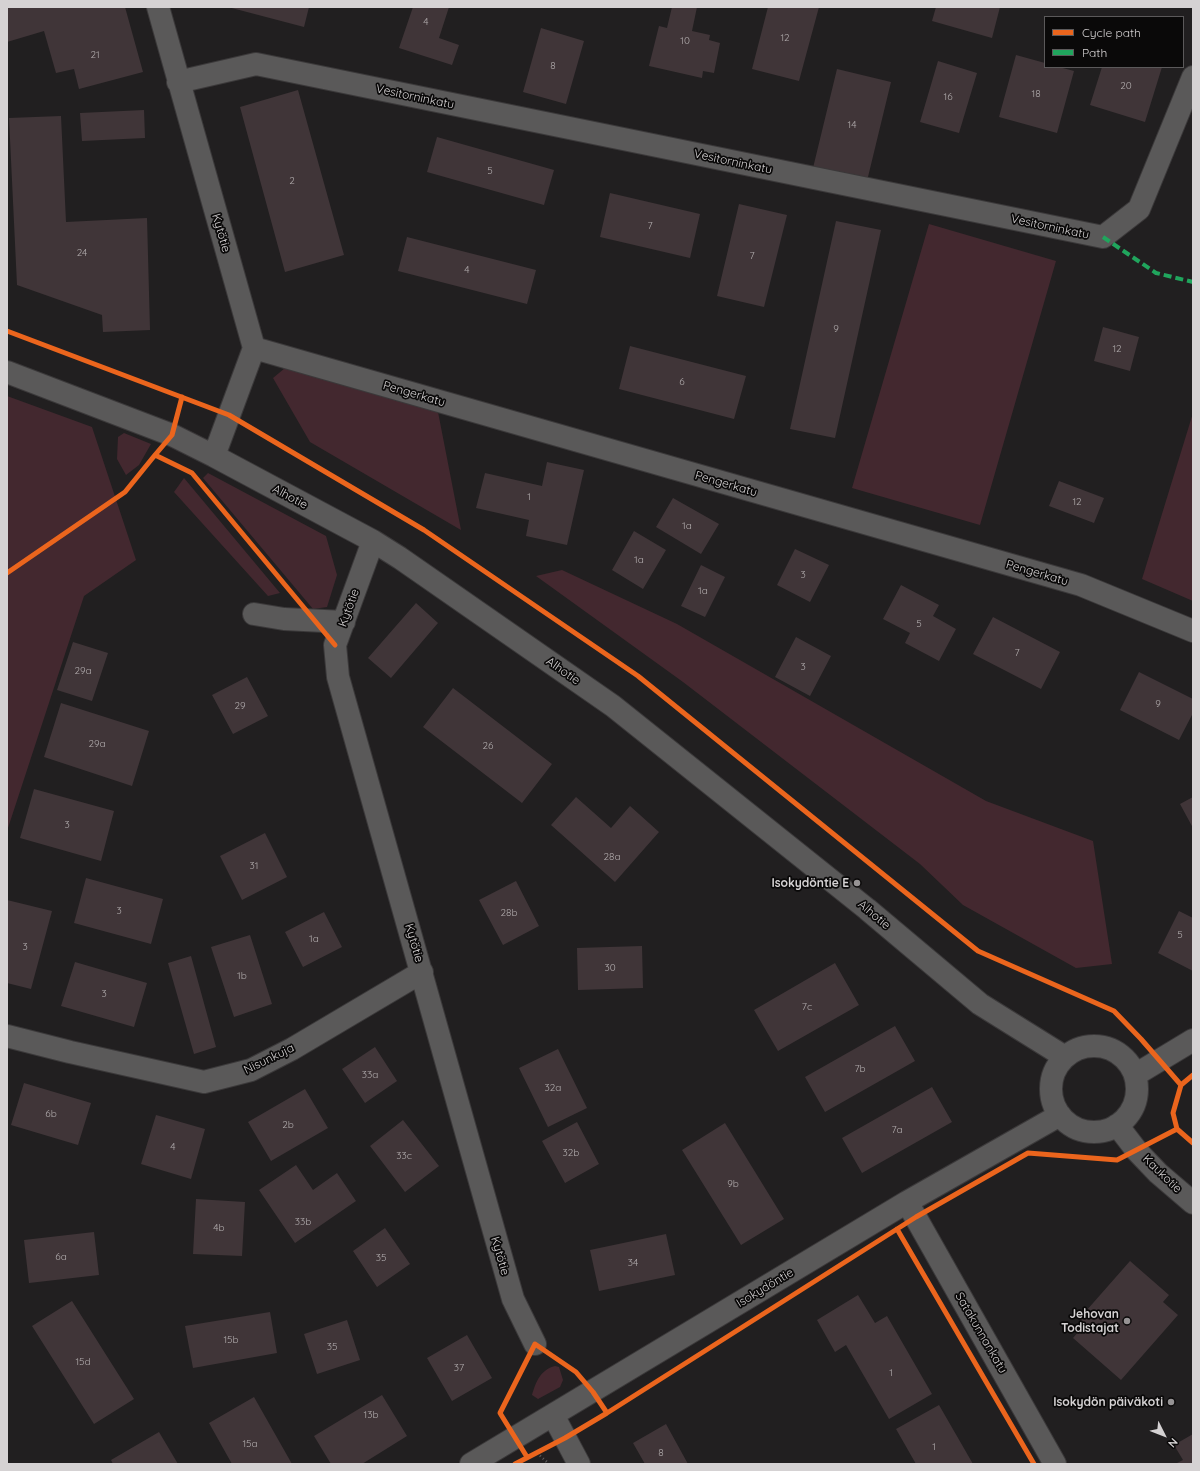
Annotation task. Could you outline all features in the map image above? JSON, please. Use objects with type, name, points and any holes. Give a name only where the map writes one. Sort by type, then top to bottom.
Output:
[{"type":"street","name":"Kytötie","points":[[158,7],[254,348]]},
{"type":"street","name":"Vesitorninkatu","points":[[178,82],[256,64],[1103,238],[1139,209],[1193,77]]},
{"type":"street","points":[[214,456],[254,348]]},
{"type":"street","name":"Pengerkatu","points":[[254,348],[1081,585],[1193,631]]},
{"type":"street","name":"Alhotie","points":[[7,372],[172,435],[373,541],[400,558],[613,706],[867,908],[980,1004],[1065,1057]]},
{"type":"street","name":"Kytötie","points":[[373,541],[335,645],[338,677],[513,1300],[535,1344]]},
{"type":"street","points":[[254,614],[284,619],[344,622]]},
{"type":"street","name":"Nisunkuja","points":[[7,1036],[70,1052],[204,1082],[251,1070],[292,1049],[422,972]]},
{"type":"street","points":[[1135,1075],[1193,1040]]},
{"type":"street","points":[[1103,1046],[1115,1051],[1129,1063],[1135,1075],[1137,1088],[1133,1105],[1127,1116],[1117,1125],[1103,1130],[1090,1132],[1069,1124],[1060,1115],[1052,1098],[1051,1085],[1053,1074],[1059,1063],[1077,1048],[1103,1046]]},
{"type":"street","name":"Isokydöntie","points":[[471,1464],[906,1202],[1060,1115]]},
{"type":"street","name":"Kaukotie","points":[[1117,1125],[1137,1151],[1158,1173],[1193,1204]]},
{"type":"street","name":"Satakunnankatu","points":[[906,1202],[1055,1464]]},
{"type":"street","points":[[553,1415],[579,1464]]},
{"type":"path","points":[[516,1438],[527,1457],[565,1438]]},
{"type":"path","points":[[536,1453],[545,1459],[549,1464]]},
{"type":"shaded area","points":[[929,224],[1056,261],[980,525],[852,488]]},
{"type":"shaded area","points":[[285,368],[438,412],[461,530],[310,442],[273,378]]},
{"type":"shaded area","points":[[7,396],[92,427],[136,560],[84,596],[7,831]]},
{"type":"shaded area","points":[[1193,413],[1193,601],[1142,579]]},
{"type":"shaded area","points":[[124,433],[151,444],[139,465],[126,475],[117,459],[118,437]]},
{"type":"shaded area","points":[[208,473],[326,536],[337,575],[327,607],[313,609],[203,478]]},
{"type":"shaded area","points":[[184,478],[280,593],[268,596],[174,492]]},
{"type":"shaded area","points":[[562,570],[677,624],[986,801],[1093,841],[1112,964],[1076,968],[963,905],[920,864],[683,682],[536,576]]},
{"type":"shaded area","points":[[555,1366],[559,1367],[563,1380],[560,1387],[538,1399],[532,1395],[539,1377],[546,1370]]},
{"type":"building","points":[[7,7],[125,7],[143,72],[79,89],[74,69],[56,73],[44,31],[7,42]]},
{"type":"building","points":[[228,7],[309,7],[304,27]]},
{"type":"building","points":[[413,7],[449,7],[439,38],[459,45],[452,65],[399,48]]},
{"type":"building","points":[[672,7],[697,7],[692,31],[710,35],[709,40],[720,43],[714,73],[703,71],[702,78],[649,66],[659,26],[667,28]]},
{"type":"building","points":[[768,7],[819,7],[799,81],[752,69]]},
{"type":"building","points":[[936,7],[1000,7],[992,38],[932,21]]},
{"type":"building","points":[[541,28],[584,41],[566,104],[523,92]]},
{"type":"building","points":[[1016,55],[1044,63],[1044,68],[1063,68],[1074,71],[1057,133],[999,117]]},
{"type":"building","points":[[938,61],[977,73],[959,133],[920,122]]},
{"type":"building","points":[[1102,68],[1162,68],[1145,122],[1090,105]]},
{"type":"building","points":[[837,69],[891,82],[867,181],[813,168]]},
{"type":"building","points":[[298,90],[344,255],[285,272],[240,107]]},
{"type":"building","points":[[144,110],[145,138],[82,141],[80,113]]},
{"type":"building","points":[[61,116],[66,222],[147,218],[150,330],[103,332],[102,315],[17,285],[9,118]]},
{"type":"building","points":[[437,137],[554,170],[544,205],[427,172]]},
{"type":"building","points":[[610,193],[700,214],[690,258],[600,237]]},
{"type":"building","points":[[739,204],[787,215],[764,307],[717,296]]},
{"type":"building","points":[[836,221],[881,230],[835,438],[790,429]]},
{"type":"building","points":[[407,237],[536,270],[527,304],[398,271]]},
{"type":"building","points":[[1103,327],[1139,337],[1130,371],[1094,361]]},
{"type":"building","points":[[630,346],[746,376],[734,419],[619,389]]},
{"type":"building","points":[[547,462],[584,470],[567,545],[526,536],[529,520],[476,508],[485,473],[542,486]]},
{"type":"building","points":[[1059,481],[1104,498],[1094,523],[1049,506]]},
{"type":"building","points":[[673,498],[719,524],[701,554],[656,527]]},
{"type":"building","points":[[634,531],[666,550],[643,589],[612,570]]},
{"type":"building","points":[[795,549],[829,565],[810,602],[777,585]]},
{"type":"building","points":[[701,565],[725,577],[705,617],[681,606]]},
{"type":"building","points":[[901,585],[939,605],[933,616],[956,629],[939,661],[905,643],[910,633],[883,619]]},
{"type":"building","points":[[416,603],[438,623],[391,678],[368,658]]},
{"type":"building","points":[[993,617],[1060,652],[1041,689],[973,654]]},
{"type":"building","points":[[796,637],[831,656],[810,696],[775,677]]},
{"type":"building","points":[[73,642],[108,653],[92,701],[57,690]]},
{"type":"building","points":[[1139,672],[1193,699],[1193,713],[1179,740],[1120,710]]},
{"type":"building","points":[[247,677],[268,716],[233,734],[212,695]]},
{"type":"building","points":[[453,688],[552,764],[522,803],[423,727]]},
{"type":"building","points":[[61,703],[149,731],[132,786],[44,757]]},
{"type":"building","points":[[34,789],[114,811],[101,861],[20,838]]},
{"type":"building","points":[[576,797],[611,828],[630,806],[659,832],[615,882],[551,825]]},
{"type":"building","points":[[1193,797],[1193,828],[1180,804]]},
{"type":"building","points":[[265,833],[287,877],[242,900],[220,856]]},
{"type":"building","points":[[86,878],[163,899],[151,944],[74,923]]},
{"type":"building","points":[[516,881],[539,926],[503,945],[479,900]]},
{"type":"building","points":[[7,900],[52,911],[31,989],[7,983]]},
{"type":"building","points":[[1179,911],[1193,918],[1193,971],[1158,953]]},
{"type":"building","points":[[324,912],[342,947],[303,967],[285,932]]},
{"type":"building","points":[[250,935],[272,1004],[234,1017],[211,947]]},
{"type":"building","points":[[642,946],[643,988],[578,990],[577,948]]},
{"type":"building","points":[[191,956],[216,1047],[194,1054],[168,963]]},
{"type":"building","points":[[75,962],[147,983],[134,1027],[61,1006]]},
{"type":"building","points":[[835,963],[859,1005],[778,1051],[754,1010]]},
{"type":"building","points":[[895,1026],[915,1061],[825,1112],[805,1077]]},
{"type":"building","points":[[375,1047],[397,1081],[365,1103],[342,1069]]},
{"type":"building","points":[[558,1049],[587,1108],[548,1127],[519,1068]]},
{"type":"building","points":[[24,1083],[91,1103],[78,1145],[11,1125]]},
{"type":"building","points":[[932,1087],[952,1122],[862,1173],[842,1138]]},
{"type":"building","points":[[305,1089],[328,1128],[271,1161],[248,1122]]},
{"type":"building","points":[[156,1115],[205,1129],[191,1179],[141,1164]]},
{"type":"building","points":[[403,1120],[439,1166],[405,1192],[370,1146]]},
{"type":"building","points":[[577,1122],[599,1164],[565,1183],[542,1141]]},
{"type":"building","points":[[725,1123],[784,1219],[741,1245],[682,1150]]},
{"type":"building","points":[[296,1165],[313,1190],[337,1173],[356,1201],[295,1243],[259,1190]]},
{"type":"building","points":[[196,1199],[245,1202],[242,1256],[193,1254]]},
{"type":"building","points":[[385,1228],[410,1264],[377,1287],[353,1251]]},
{"type":"building","points":[[94,1232],[99,1275],[29,1283],[24,1240]]},
{"type":"building","points":[[666,1234],[675,1275],[599,1291],[590,1250]]},
{"type":"building","name":"Jehovan Todistajat","points":[[1130,1261],[1169,1295],[1163,1302],[1178,1315],[1121,1380],[1073,1338],[1085,1324],[1079,1319]]},
{"type":"building","points":[[858,1295],[875,1323],[887,1316],[932,1394],[889,1419],[846,1345],[835,1352],[817,1320]]},
{"type":"building","points":[[72,1301],[134,1399],[94,1424],[32,1326]]},
{"type":"building","points":[[270,1312],[277,1353],[193,1368],[185,1326]]},
{"type":"building","points":[[347,1320],[360,1360],[317,1374],[304,1334]]},
{"type":"building","points":[[467,1335],[492,1378],[452,1401],[427,1358]]},
{"type":"building","points":[[382,1395],[407,1436],[362,1464],[331,1464],[314,1436]]},
{"type":"building","points":[[254,1397],[292,1464],[232,1464],[209,1423]]},
{"type":"building","points":[[939,1405],[973,1464],[916,1464],[896,1429]]},
{"type":"building","points":[[666,1424],[688,1464],[645,1464],[633,1443]]},
{"type":"building","points":[[159,1432],[178,1464],[113,1464],[111,1460]]},
{"type":"building","points":[[1193,1434],[1193,1464],[1175,1464],[1183,1460],[1174,1445]]},
{"type":"marked path","points":[[1103,237],[1156,273],[1193,282]]},
{"type":"cycle path","points":[[7,331],[229,415],[424,530],[638,676],[978,951],[1114,1011],[1141,1039],[1181,1085]]},
{"type":"cycle path","points":[[182,397],[172,435],[155,455],[192,473],[335,645]]},
{"type":"cycle path","points":[[7,573],[125,492],[155,455]]},
{"type":"cycle path","points":[[1193,1075],[1181,1085],[1173,1113],[1177,1129],[1193,1143]]},
{"type":"cycle path","points":[[515,1464],[565,1438],[607,1413],[916,1217],[1028,1153],[1117,1160],[1177,1129]]},
{"type":"cycle path","points":[[897,1229],[1034,1464]]},
{"type":"cycle path","points":[[527,1457],[500,1413],[535,1344],[576,1372],[593,1392],[607,1413]]},
{"type":"place","name":"Isokydöntie E","points":[[857,883]]},
{"type":"place","name":"Jehovan Todistajat","points":[[1127,1321]]},
{"type":"place","name":"Isokydön päiväkoti","points":[[1171,1402]]}]
